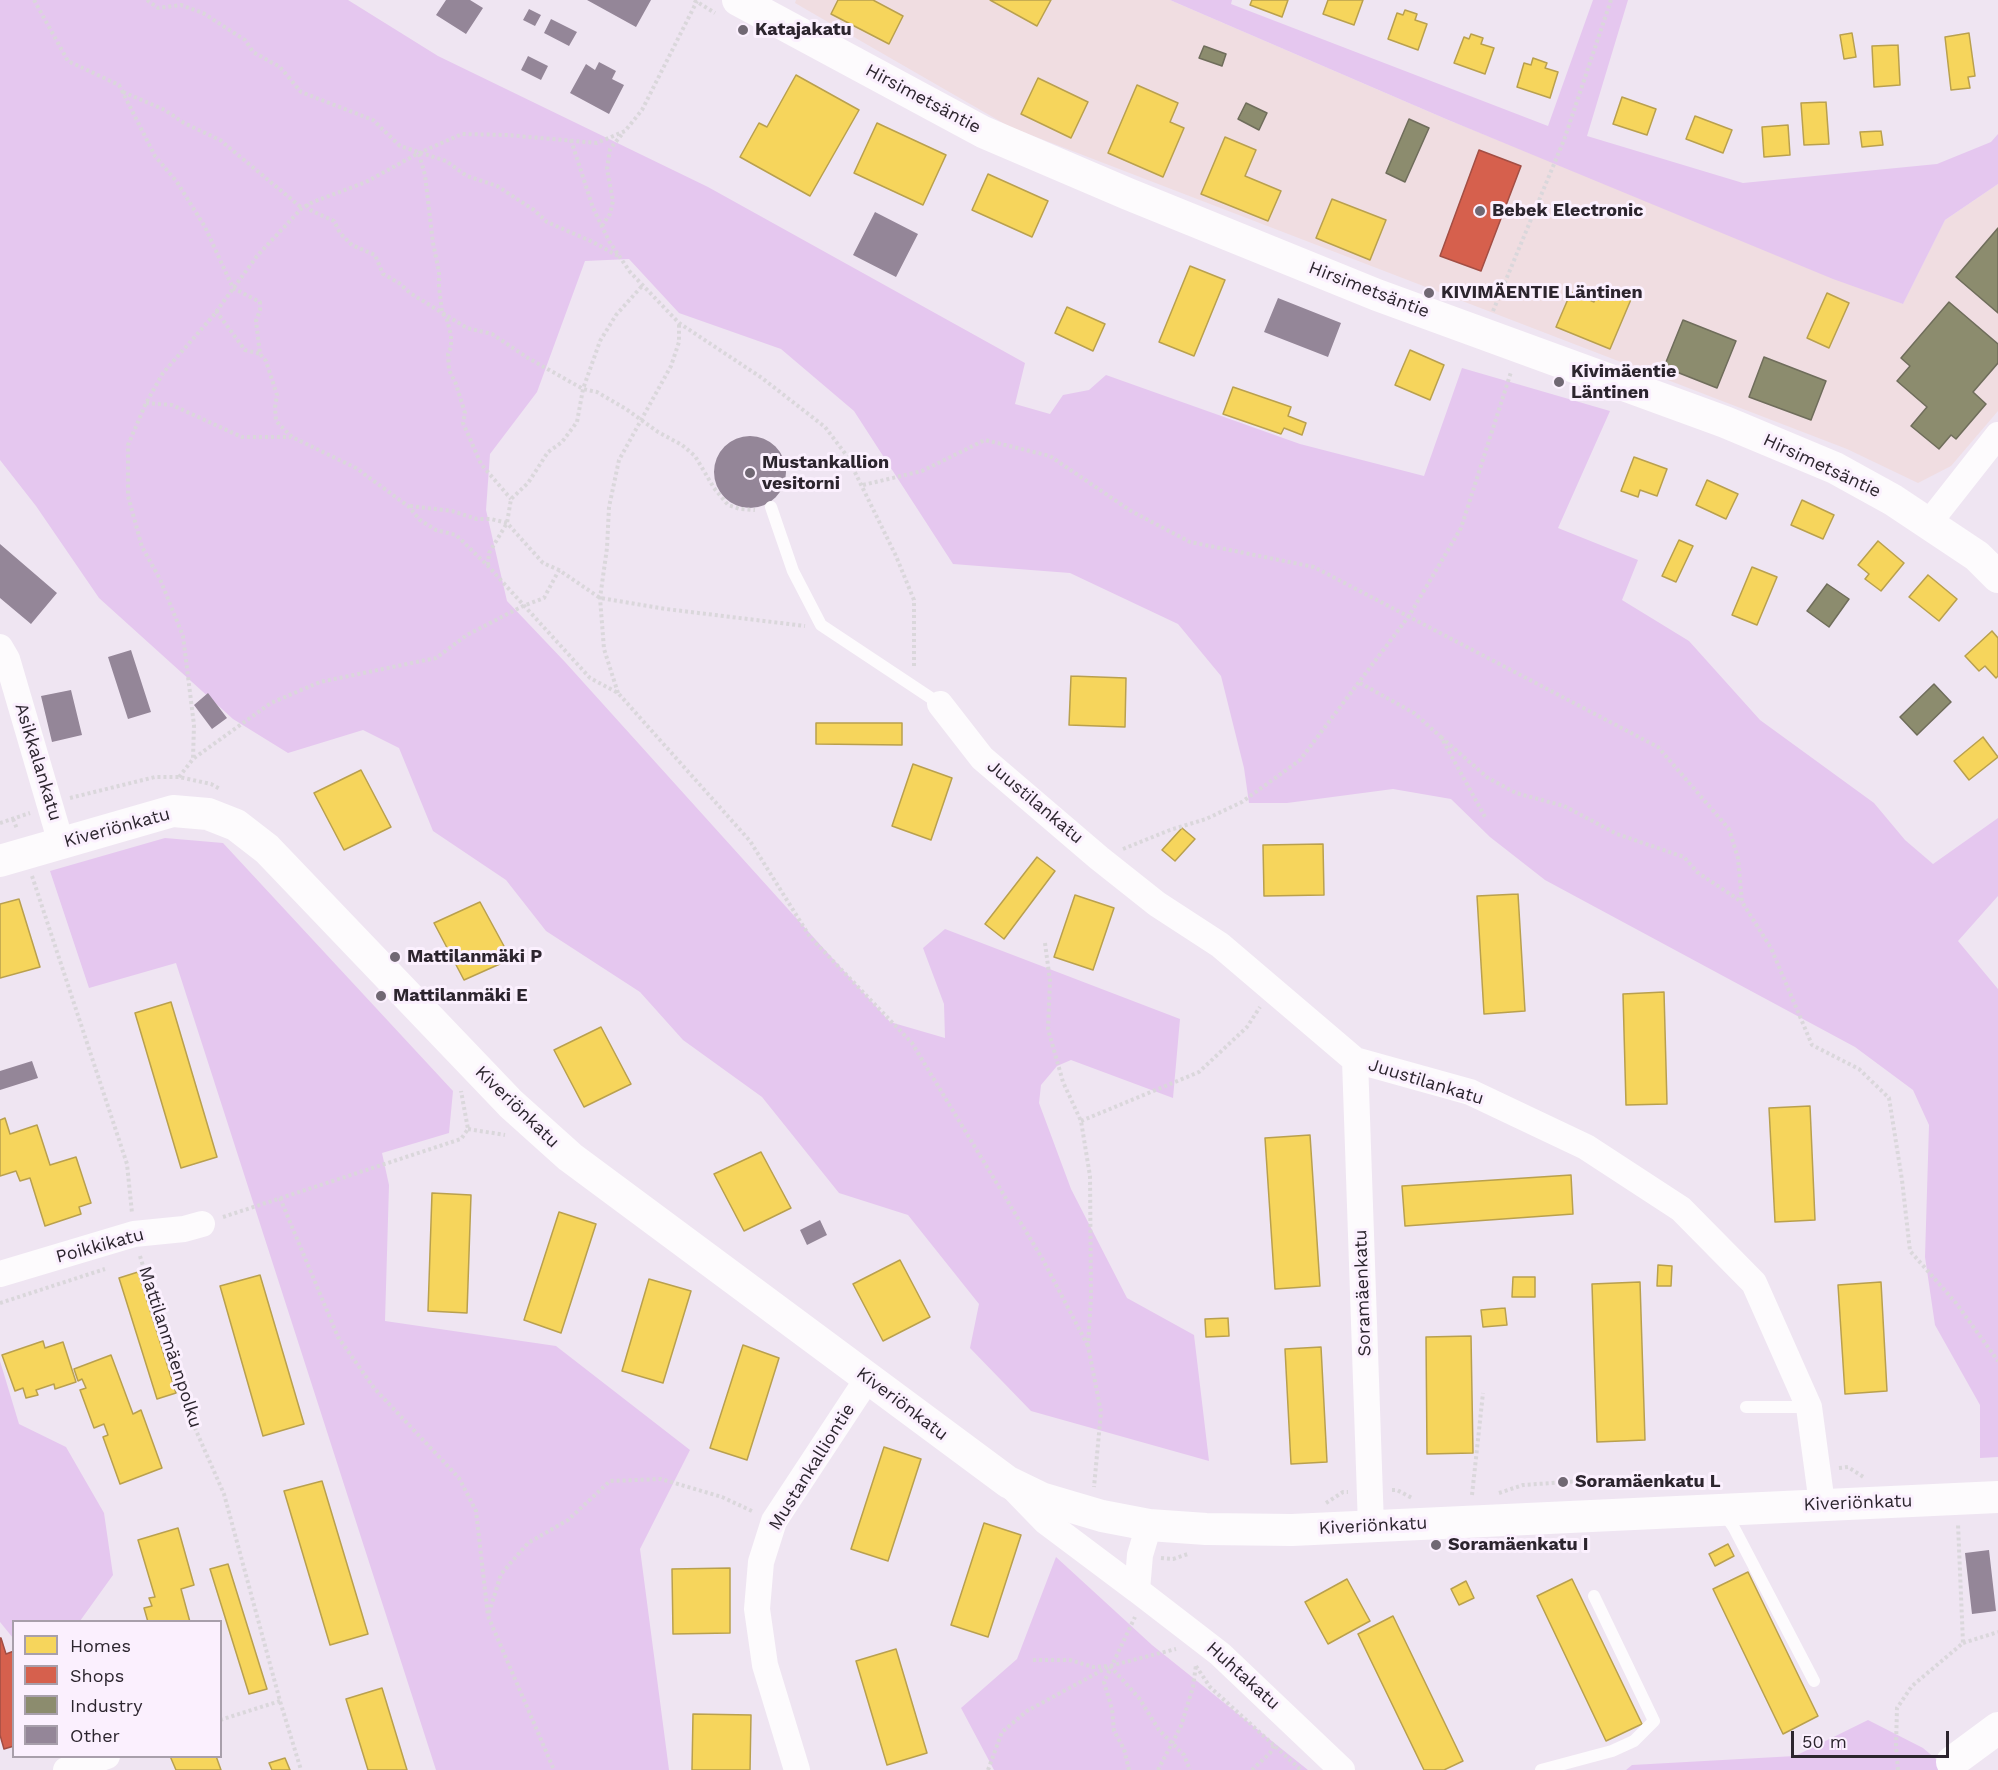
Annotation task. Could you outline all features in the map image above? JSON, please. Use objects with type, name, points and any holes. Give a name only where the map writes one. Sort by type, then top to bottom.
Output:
[{"type":"street","name":"Hirsimetsäntie","points":[[744,1],[983,132],[1355,286],[1725,422],[1835,468],[1893,500],[1977,556],[1998,577]]},
{"type":"street","points":[[1928,524],[1998,435]]},
{"type":"street","name":"Asikkalankatu","points":[[0,647],[7,659],[61,843]]},
{"type":"street","name":"Juustilankatu","points":[[940,704],[982,758],[1099,858],[1157,904],[1220,945],[1355,1060],[1470,1092],[1586,1147],[1681,1209],[1754,1283],[1809,1407],[1822,1504]]},
{"type":"street","name":"Kiveriönkatu","points":[[12,857],[173,811],[208,814],[236,825],[267,849],[510,1104],[570,1156],[1008,1482],[1041,1498],[1092,1513],[1149,1525],[1206,1529],[1292,1530],[1998,1497]]},
{"type":"street","name":"Soramäenkatu","points":[[1355,1060],[1371,1526]]},
{"type":"street","name":"Poikkikatu","points":[[0,1274],[138,1246],[202,1224]]},
{"type":"street","name":"Mustankalliontie","points":[[796,1770],[765,1665],[757,1609],[761,1562],[774,1521],[868,1378]]},
{"type":"street","name":"Huhtakatu","points":[[1008,1482],[1045,1521],[1220,1654],[1342,1770]]},
{"type":"street","points":[[1137,1590],[1140,1555],[1149,1525]]},
{"type":"street","points":[[1952,1762],[1998,1728]]},
{"type":"street","points":[[66,1770],[101,1758]]},
{"type":"lane","points":[[771,507],[793,571],[821,625],[940,704]]},
{"type":"lane","points":[[1746,1407],[1809,1407]]},
{"type":"lane","points":[[1721,1510],[1734,1528],[1814,1681]]},
{"type":"lane","points":[[1541,1770],[1634,1741],[1654,1721],[1594,1596]]},
{"type":"path","points":[[34,0],[68,61],[119,85],[155,156],[177,182],[205,227],[233,288],[260,302],[256,321],[260,354]]},
{"type":"path","points":[[147,0],[158,8],[181,5],[203,13],[245,40],[252,52],[280,68],[301,92],[373,120],[400,146],[446,160],[467,176],[497,186],[534,210],[547,222],[619,256]]},
{"type":"path","points":[[1482,333],[1563,140],[1611,0]]},
{"type":"path","points":[[602,226],[610,214],[613,201],[607,169],[610,148],[642,110],[697,2]]},
{"type":"path","points":[[123,91],[165,110],[184,123],[220,140],[304,207],[334,220],[340,233],[352,245],[375,255],[383,274],[399,283],[410,293],[466,328],[492,334],[528,358],[583,389],[597,392],[641,419],[657,432],[682,445],[695,456],[714,488],[728,505],[740,510],[771,507]]},
{"type":"path","points":[[193,759],[194,725],[183,636],[160,579],[142,547],[128,496],[128,445],[146,403],[163,373],[216,311],[257,256],[304,207],[366,182],[419,153],[462,134],[507,135],[597,143],[625,131]]},
{"type":"path","points":[[571,140],[592,208],[619,256],[642,286],[679,323],[762,378],[825,427],[848,456],[863,484],[914,600],[914,685]]},
{"type":"path","points":[[419,153],[425,175],[439,272],[442,312],[451,335],[451,347],[448,354],[449,370],[465,413],[463,423],[481,464],[511,499]]},
{"type":"path","points":[[488,566],[489,553],[507,523],[511,499],[528,483],[548,452],[562,442],[577,422],[583,389],[600,341],[616,315],[642,286]]},
{"type":"path","points":[[216,311],[245,350],[260,354],[267,361],[277,395],[276,421],[292,437],[356,468],[408,506],[420,520],[436,530],[456,535],[488,566],[591,678],[618,693],[750,841],[810,937],[912,1043],[1042,1258],[1088,1346]]},
{"type":"path","points":[[618,693],[604,649],[600,598],[607,548],[609,507],[620,460],[671,366],[679,342],[679,323]]},
{"type":"path","points":[[1099,858],[1170,830],[1206,819],[1242,802],[1300,760],[1360,683],[1408,616],[1461,528],[1512,368]]},
{"type":"path","points":[[146,403],[172,405],[242,437],[292,437]]},
{"type":"path","points":[[863,484],[922,471],[985,440],[1050,456],[1131,511],[1190,542],[1314,567],[1658,747],[1730,829],[1738,858],[1742,902]]},
{"type":"path","points":[[408,506],[452,511],[477,519],[491,519],[507,523],[543,563],[559,570],[600,598],[801,626],[821,625]]},
{"type":"path","points":[[179,777],[193,759],[271,703],[320,682],[436,658],[467,635],[523,606],[544,598],[559,570]]},
{"type":"path","points":[[1360,683],[1414,713],[1488,778],[1516,793],[1564,806],[1617,834],[1684,857],[1696,872],[1742,902],[1771,948],[1812,1045],[1859,1069],[1889,1098],[1910,1251],[1956,1303],[1998,1361]]},
{"type":"path","points":[[1441,737],[1485,817]]},
{"type":"path","points":[[72,797],[155,777],[179,777],[211,784],[221,789]]},
{"type":"path","name":"Mattilanmäenpolku","points":[[0,823],[13,819],[12,857],[127,1164],[138,1246],[187,1410],[224,1494],[301,1770]]},
{"type":"path","points":[[1045,943],[1050,981],[1048,1029],[1063,1082],[1081,1121],[1090,1176],[1092,1297],[1088,1346],[1101,1412],[1094,1488]]},
{"type":"path","points":[[1081,1121],[1199,1072],[1247,1027],[1272,989]]},
{"type":"path","points":[[202,1224],[461,1139],[468,1129],[464,1099],[458,1083]]},
{"type":"path","points":[[280,1198],[338,1337],[374,1388],[459,1478],[476,1511],[488,1616],[554,1770]]},
{"type":"path","points":[[130,1261],[138,1246]]},
{"type":"path","points":[[0,1303],[108,1268]]},
{"type":"path","points":[[1471,1499],[1483,1393]]},
{"type":"path","points":[[488,1616],[501,1574],[528,1544],[568,1520],[610,1481],[661,1479],[722,1497],[774,1521]]},
{"type":"path","points":[[1084,1485],[1101,1490]]},
{"type":"path","points":[[1958,1518],[1963,1643]]},
{"type":"path","points":[[1129,1770],[1124,1749],[1114,1731],[1112,1709],[1104,1682],[1136,1615]]},
{"type":"path","points":[[1898,1770],[1897,1708],[1912,1686],[1963,1643],[1998,1632]]},
{"type":"path","points":[[1033,1660],[1070,1660],[1093,1667],[1110,1666],[1180,1648]]},
{"type":"path","points":[[1158,1770],[1180,1726],[1193,1687],[1196,1665]]},
{"type":"path","points":[[1110,1666],[1139,1698],[1158,1730],[1184,1755],[1190,1770]]},
{"type":"path","points":[[988,1770],[1002,1732],[1010,1725],[1027,1711],[1110,1666]]},
{"type":"path","points":[[222,1719],[280,1701]]},
{"type":"path","points":[[1252,1770],[1270,1753],[1274,1745]]},
{"type":"shaded area","points":[[0,0],[348,0],[438,56],[708,187],[1025,363],[1015,404],[1050,414],[1063,395],[1089,390],[1106,375],[1300,444],[1424,476],[1462,368],[1610,411],[1558,528],[1638,560],[1622,600],[1689,641],[1760,720],[1874,803],[1905,840],[1933,864],[1998,818],[1998,896],[1958,941],[1998,989],[1998,1457],[1980,1458],[1980,1405],[1935,1325],[1925,1257],[1929,1125],[1913,1090],[1855,1047],[1545,880],[1490,837],[1451,799],[1393,789],[1287,803],[1249,803],[1244,768],[1221,676],[1178,624],[1070,573],[953,564],[854,411],[781,349],[679,313],[629,259],[585,261],[537,392],[490,454],[486,510],[507,601],[565,662],[890,1022],[945,1038],[944,1004],[923,948],[945,929],[1180,1019],[1173,1098],[1071,1060],[1057,1066],[1041,1085],[1039,1103],[1071,1189],[1127,1298],[1194,1335],[1209,1461],[1031,1411],[970,1348],[979,1304],[908,1215],[839,1193],[762,1097],[683,1040],[640,992],[546,931],[506,880],[433,831],[399,748],[363,730],[288,753],[233,719],[99,598],[36,506],[0,460]]},
{"type":"shaded area","points":[[796,0],[1170,0],[1446,119],[1903,304],[1945,220],[1998,184],[1998,411],[1951,466],[1918,483],[1847,449],[1010,127],[795,3]]},
{"type":"shaded area","points":[[1170,0],[1232,0],[1231,4],[1548,126],[1593,0],[1628,0],[1587,136],[1743,183],[1937,164],[1991,142],[1998,134],[1998,184],[1945,220],[1903,304],[1833,279],[1446,119]]},
{"type":"shaded area","points":[[165,838],[223,843],[453,1091],[449,1133],[382,1153],[389,1185],[385,1321],[556,1346],[690,1450],[640,1549],[669,1770],[436,1770],[176,963],[89,988],[50,871]]},
{"type":"shaded area","points":[[0,1361],[19,1424],[66,1447],[104,1513],[113,1575],[81,1620],[12,1620],[12,1637],[0,1622]]},
{"type":"shaded area","points":[[1056,1557],[1152,1645],[1308,1770],[994,1770],[961,1708],[1017,1659]]},
{"type":"shaded area","points":[[1868,1720],[1923,1748],[1949,1770],[1626,1770],[1632,1765],[1795,1756]]},
{"type":"building: Homes","points":[[838,0],[873,0],[903,16],[889,44],[831,14]]},
{"type":"building: Homes","points":[[990,0],[1051,0],[1037,26]]},
{"type":"building: Homes","points":[[1252,0],[1288,0],[1282,17],[1250,5]]},
{"type":"building: Homes","points":[[1328,0],[1363,0],[1354,25],[1323,14]]},
{"type":"building: Homes","points":[[1405,10],[1417,14],[1415,20],[1427,24],[1418,50],[1388,39],[1397,13],[1403,15]]},
{"type":"building: Homes","points":[[1852,33],[1856,57],[1844,59],[1840,35]]},
{"type":"building: Homes","points":[[1969,33],[1975,76],[1968,77],[1970,88],[1951,90],[1945,37]]},
{"type":"building: Homes","points":[[1471,34],[1483,38],[1481,44],[1494,48],[1485,74],[1454,63],[1464,37],[1469,39]]},
{"type":"building: Homes","points":[[1898,45],[1900,85],[1874,87],[1872,46]]},
{"type":"building: Homes","points":[[1533,58],[1547,63],[1545,68],[1558,72],[1550,98],[1517,87],[1524,63],[1531,65]]},
{"type":"building: Homes","points":[[796,75],[859,110],[810,196],[740,157],[759,123],[767,127]]},
{"type":"building: Homes","points":[[1038,78],[1088,102],[1071,138],[1021,114]]},
{"type":"building: Homes","points":[[1137,85],[1178,103],[1170,122],[1184,128],[1163,177],[1108,153]]},
{"type":"building: Homes","points":[[1622,97],[1656,109],[1647,135],[1613,124]]},
{"type":"building: Homes","points":[[1826,102],[1829,144],[1804,145],[1801,103]]},
{"type":"building: Homes","points":[[1695,116],[1732,130],[1723,153],[1686,139]]},
{"type":"building: Homes","points":[[877,123],[946,155],[923,205],[854,173]]},
{"type":"building: Homes","points":[[1788,125],[1790,155],[1764,157],[1762,127]]},
{"type":"building: Homes","points":[[1881,131],[1883,145],[1862,147],[1860,132]]},
{"type":"building: Homes","points":[[1225,137],[1256,150],[1245,176],[1281,191],[1268,221],[1201,194]]},
{"type":"building: Homes","points":[[988,174],[1048,201],[1032,237],[972,210]]},
{"type":"building: Homes","points":[[1332,199],[1386,220],[1370,260],[1316,238]]},
{"type":"building: Homes","points":[[1190,266],[1225,280],[1194,356],[1159,342]]},
{"type":"building: Homes","points":[[1602,284],[1632,297],[1610,349],[1556,327],[1571,292],[1594,302]]},
{"type":"building: Homes","points":[[1827,293],[1849,303],[1829,348],[1807,338]]},
{"type":"building: Homes","points":[[1067,307],[1105,324],[1093,351],[1055,333]]},
{"type":"building: Homes","points":[[1410,350],[1444,365],[1430,400],[1395,385]]},
{"type":"building: Homes","points":[[1233,387],[1291,407],[1288,416],[1306,423],[1302,435],[1284,428],[1281,434],[1223,414]]},
{"type":"building: Homes","points":[[1634,457],[1667,469],[1657,496],[1640,490],[1638,497],[1621,491]]},
{"type":"building: Homes","points":[[1707,480],[1738,494],[1726,519],[1696,505]]},
{"type":"building: Homes","points":[[1802,500],[1834,515],[1823,539],[1791,525]]},
{"type":"building: Homes","points":[[1679,540],[1693,546],[1676,582],[1662,576]]},
{"type":"building: Homes","points":[[1878,541],[1904,563],[1881,591],[1865,579],[1869,574],[1858,565]]},
{"type":"building: Homes","points":[[1752,567],[1777,577],[1757,625],[1732,615]]},
{"type":"building: Homes","points":[[1928,575],[1957,599],[1939,621],[1909,597]]},
{"type":"building: Homes","points":[[1992,631],[1998,638],[1998,676],[1996,678],[1985,666],[1979,671],[1965,656]]},
{"type":"building: Homes","points":[[1071,676],[1126,678],[1125,727],[1069,725]]},
{"type":"building: Homes","points":[[816,723],[902,723],[902,745],[816,744]]},
{"type":"building: Homes","points":[[1983,737],[1998,757],[1969,780],[1954,761]]},
{"type":"building: Homes","points":[[913,764],[952,778],[931,840],[892,826]]},
{"type":"building: Homes","points":[[361,770],[391,827],[344,850],[314,793]]},
{"type":"building: Homes","points":[[1182,828],[1195,839],[1175,861],[1162,850]]},
{"type":"building: Homes","points":[[1323,844],[1324,895],[1264,896],[1263,845]]},
{"type":"building: Homes","points":[[1037,857],[1055,871],[1004,939],[985,924]]},
{"type":"building: Homes","points":[[1518,894],[1525,1011],[1484,1014],[1477,896]]},
{"type":"building: Homes","points":[[1075,895],[1114,908],[1093,970],[1054,957]]},
{"type":"building: Homes","points":[[19,899],[40,967],[0,978],[0,904]]},
{"type":"building: Homes","points":[[480,902],[511,959],[464,980],[434,923]]},
{"type":"building: Homes","points":[[1664,992],[1667,1104],[1626,1105],[1623,994]]},
{"type":"building: Homes","points":[[171,1002],[217,1157],[181,1168],[135,1013]]},
{"type":"building: Homes","points":[[601,1027],[631,1084],[584,1107],[554,1050]]},
{"type":"building: Homes","points":[[1810,1106],[1815,1220],[1775,1222],[1769,1108]]},
{"type":"building: Homes","points":[[5,1118],[10,1134],[37,1125],[50,1165],[76,1157],[91,1203],[79,1207],[81,1214],[45,1226],[30,1178],[20,1181],[16,1171],[0,1176],[0,1120]]},
{"type":"building: Homes","points":[[1310,1135],[1320,1286],[1275,1289],[1265,1138]]},
{"type":"building: Homes","points":[[761,1152],[791,1208],[744,1231],[714,1174]]},
{"type":"building: Homes","points":[[1571,1175],[1573,1214],[1405,1226],[1402,1186]]},
{"type":"building: Homes","points":[[432,1193],[471,1195],[467,1313],[428,1311]]},
{"type":"building: Homes","points":[[559,1212],[596,1224],[561,1333],[524,1320]]},
{"type":"building: Homes","points":[[900,1260],[930,1317],[883,1341],[853,1284]]},
{"type":"building: Homes","points":[[1658,1265],[1672,1266],[1671,1286],[1657,1286]]},
{"type":"building: Homes","points":[[138,1272],[176,1393],[157,1399],[119,1278]]},
{"type":"building: Homes","points":[[260,1275],[304,1424],[263,1436],[220,1286]]},
{"type":"building: Homes","points":[[1513,1277],[1535,1277],[1535,1297],[1512,1297]]},
{"type":"building: Homes","points":[[649,1279],[691,1291],[663,1383],[622,1371]]},
{"type":"building: Homes","points":[[1640,1282],[1645,1440],[1597,1442],[1592,1284]]},
{"type":"building: Homes","points":[[1881,1282],[1887,1391],[1845,1394],[1838,1285]]},
{"type":"building: Homes","points":[[1505,1308],[1507,1325],[1483,1327],[1481,1310]]},
{"type":"building: Homes","points":[[1228,1318],[1229,1336],[1206,1337],[1205,1319]]},
{"type":"building: Homes","points":[[1471,1336],[1473,1453],[1427,1454],[1426,1337]]},
{"type":"building: Homes","points":[[43,1341],[45,1348],[63,1342],[76,1382],[55,1389],[54,1384],[36,1390],[38,1395],[26,1398],[23,1388],[15,1391],[2,1355]]},
{"type":"building: Homes","points":[[743,1345],[779,1358],[747,1460],[710,1448]]},
{"type":"building: Homes","points":[[1321,1347],[1327,1462],[1291,1464],[1285,1349]]},
{"type":"building: Homes","points":[[111,1355],[133,1414],[141,1410],[162,1468],[120,1484],[103,1437],[108,1435],[104,1424],[94,1428],[80,1390],[86,1388],[82,1379],[78,1381],[74,1369]]},
{"type":"building: Homes","points":[[884,1447],[921,1459],[888,1561],[851,1549]]},
{"type":"building: Homes","points":[[322,1481],[368,1634],[330,1645],[284,1491]]},
{"type":"building: Homes","points":[[984,1523],[1021,1535],[988,1637],[951,1625]]},
{"type":"building: Homes","points":[[178,1528],[194,1585],[181,1589],[189,1620],[147,1620],[144,1608],[152,1606],[149,1598],[155,1597],[138,1540]]},
{"type":"building: Homes","points":[[1728,1544],[1734,1556],[1715,1566],[1709,1554]]},
{"type":"building: Homes","points":[[228,1564],[267,1689],[249,1694],[210,1569]]},
{"type":"building: Homes","points":[[730,1568],[730,1633],[673,1634],[672,1569]]},
{"type":"building: Homes","points":[[1748,1572],[1818,1716],[1783,1734],[1713,1589]]},
{"type":"building: Homes","points":[[1347,1579],[1370,1621],[1328,1644],[1305,1602]]},
{"type":"building: Homes","points":[[1572,1579],[1642,1724],[1606,1741],[1537,1596]]},
{"type":"building: Homes","points":[[1466,1581],[1474,1598],[1459,1605],[1451,1589]]},
{"type":"building: Homes","points":[[1393,1616],[1463,1761],[1444,1770],[1424,1770],[1358,1634]]},
{"type":"building: Homes","points":[[896,1649],[927,1753],[887,1765],[856,1661]]},
{"type":"building: Homes","points":[[382,1688],[407,1770],[368,1770],[346,1699]]},
{"type":"building: Homes","points":[[693,1714],[751,1715],[750,1770],[692,1770]]},
{"type":"building: Homes","points":[[171,1758],[217,1758],[221,1770],[176,1770]]},
{"type":"building: Homes","points":[[285,1758],[290,1770],[272,1770],[269,1763]]},
{"type":"building: Shops","name":"Bebek Electronic","points":[[1479,150],[1521,166],[1481,271],[1440,256]]},
{"type":"building: Shops","points":[[1,1638],[6,1654],[12,1652],[12,1747],[4,1749],[0,1735]]},
{"type":"building: Industry","points":[[1204,46],[1226,54],[1222,66],[1199,58]]},
{"type":"building: Industry","points":[[1246,103],[1267,113],[1259,130],[1238,119]]},
{"type":"building: Industry","points":[[1409,119],[1429,128],[1405,182],[1386,173]]},
{"type":"building: Industry","points":[[1998,228],[1998,313],[1956,277]]},
{"type":"building: Industry","points":[[1949,302],[1998,344],[1998,363],[1973,392],[1986,404],[1956,439],[1951,435],[1939,449],[1911,426],[1927,407],[1897,381],[1910,366],[1901,358]]},
{"type":"building: Industry","points":[[1683,320],[1736,341],[1717,388],[1664,367]]},
{"type":"building: Industry","points":[[1764,357],[1826,381],[1811,420],[1749,397]]},
{"type":"building: Industry","points":[[1827,584],[1849,599],[1829,627],[1807,611]]},
{"type":"building: Industry","points":[[1934,684],[1951,702],[1917,735],[1900,717]]},
{"type":"building: Other","points":[[446,0],[470,0],[483,8],[466,34],[436,15]]},
{"type":"building: Other","points":[[587,0],[651,0],[636,27]]},
{"type":"building: Other","points":[[529,9],[541,15],[535,26],[523,20]]},
{"type":"building: Other","points":[[551,19],[577,32],[569,46],[544,33]]},
{"type":"building: Other","points":[[528,56],[548,66],[541,80],[521,70]]},
{"type":"building: Other","points":[[599,62],[616,71],[612,79],[624,85],[609,114],[570,93],[586,64],[595,70]]},
{"type":"building: Other","points":[[875,212],[918,234],[896,277],[853,255]]},
{"type":"building: Other","points":[[1278,298],[1341,323],[1328,357],[1264,332]]},
{"type":"building: Other","name":"Mustankallion vesitorni","points":[[750,436],[770,442],[780,452],[786,472],[780,492],[770,502],[750,508],[730,502],[720,492],[714,472],[720,452],[730,442]]},
{"type":"building: Other","points":[[0,544],[57,593],[31,624],[0,598]]},
{"type":"building: Other","points":[[131,650],[151,712],[128,719],[108,657]]},
{"type":"building: Other","points":[[71,690],[82,735],[52,742],[41,696]]},
{"type":"building: Other","points":[[208,693],[227,718],[212,729],[194,705]]},
{"type":"building: Other","points":[[32,1061],[38,1078],[0,1090],[0,1071]]},
{"type":"building: Other","points":[[820,1220],[827,1235],[807,1245],[800,1230]]},
{"type":"building: Other","points":[[1989,1550],[1996,1611],[1972,1614],[1965,1553]]},
{"type":"place","name":"Katajakatu","points":[[743,30]]},
{"type":"place","name":"Bebek Electronic","points":[[1480,211]]},
{"type":"place","name":"KIVIMÄENTIE Läntinen","points":[[1429,293]]},
{"type":"place","name":"Kivimäentie Läntinen","points":[[1559,382]]},
{"type":"place","name":"Mustankallion vesitorni","points":[[750,473]]},
{"type":"place","name":"Mattilanmäki P","points":[[395,957]]},
{"type":"place","name":"Mattilanmäki E","points":[[381,996]]},
{"type":"place","name":"Soramäenkatu L","points":[[1563,1482]]},
{"type":"place","name":"Soramäenkatu I","points":[[1436,1545]]}]
